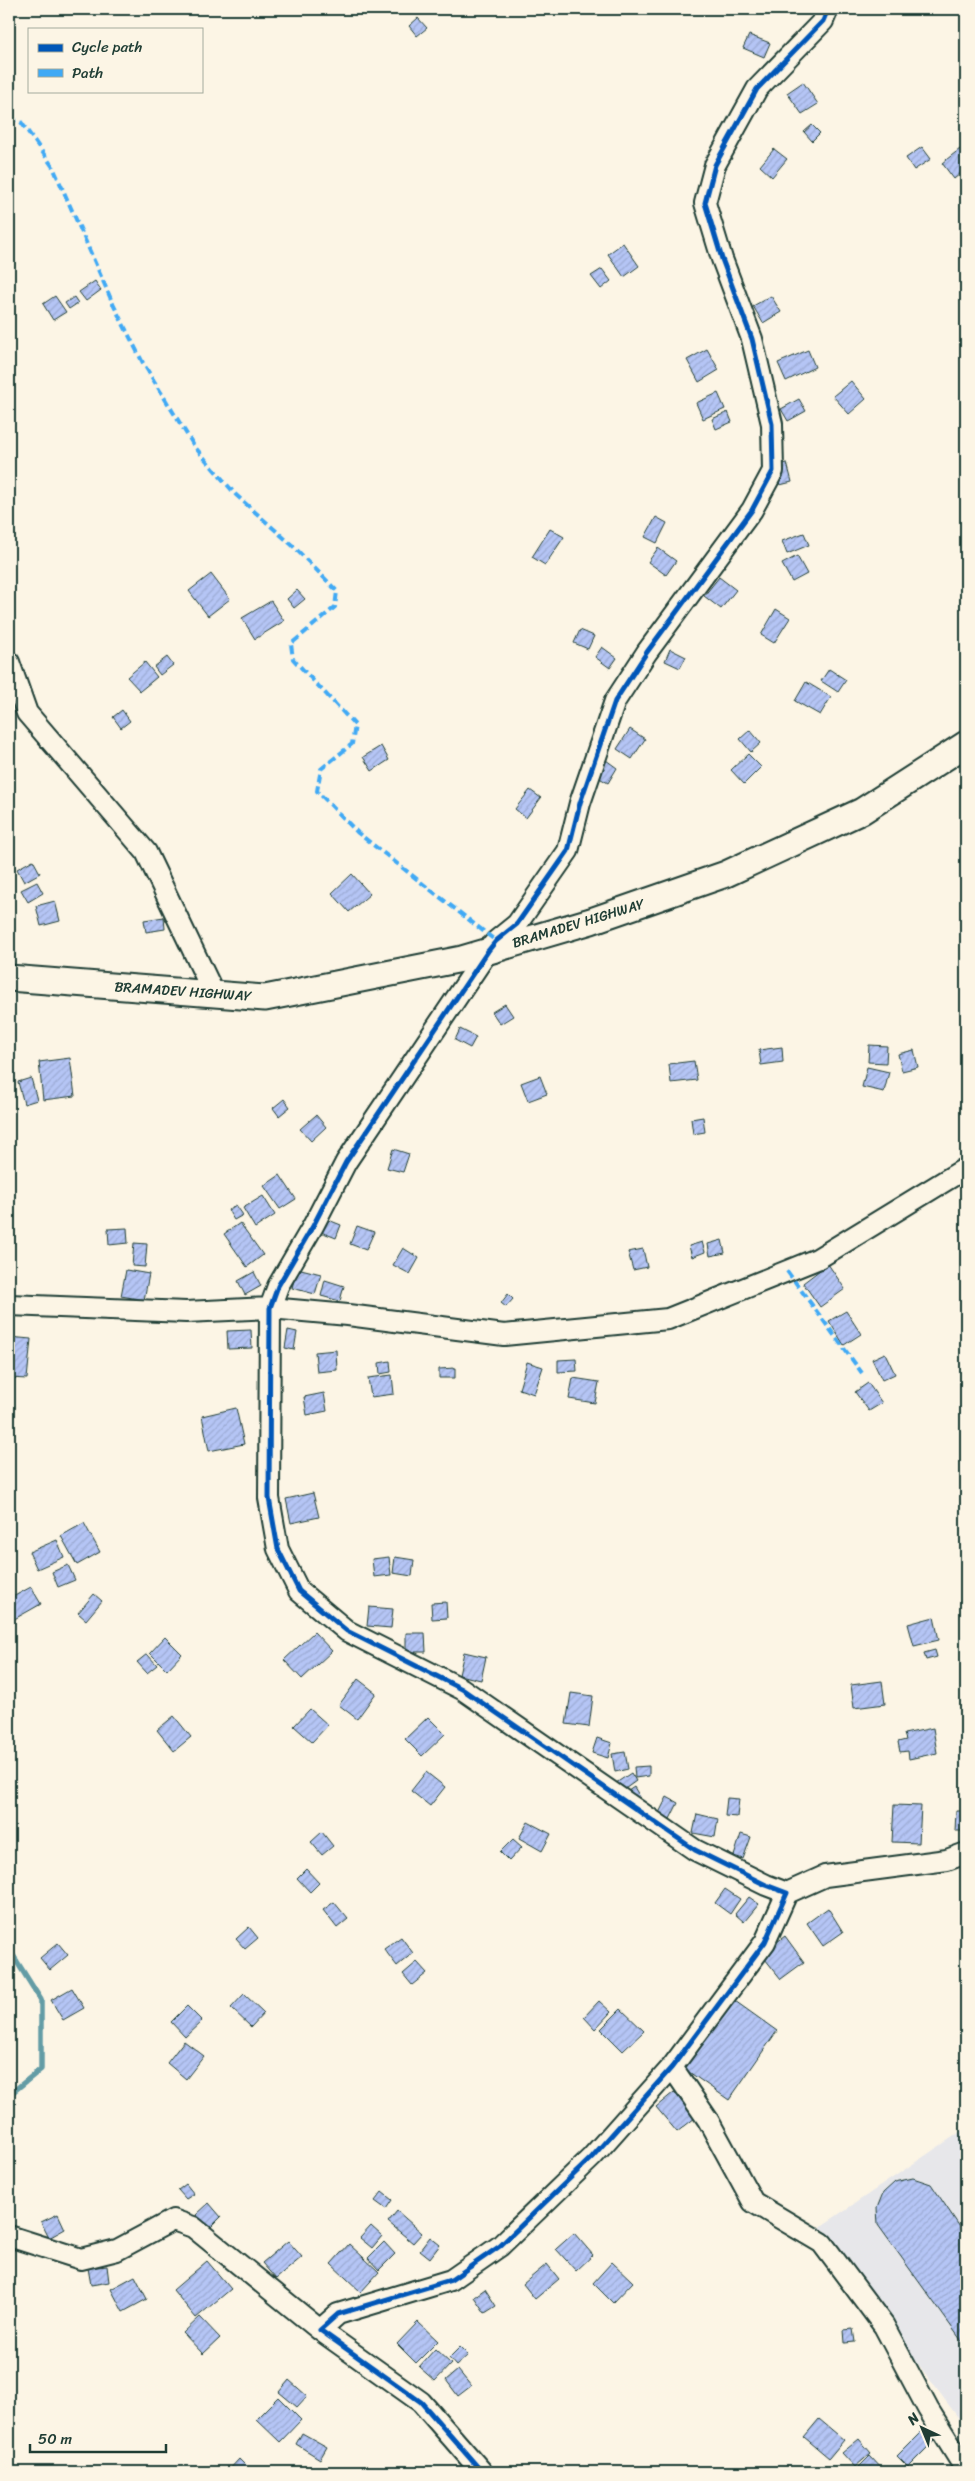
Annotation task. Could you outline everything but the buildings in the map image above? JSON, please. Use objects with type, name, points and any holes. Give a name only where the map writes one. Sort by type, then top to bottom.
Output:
[{"type":"street","points":[[787,1893],[766,1886],[695,1850],[462,1689],[347,1631],[299,1591],[278,1549],[269,1498],[270,1308],[278,1286],[313,1226],[346,1162],[488,951],[496,941],[517,924],[568,851],[580,803],[615,701],[648,652],[752,510],[773,471],[772,424],[752,339],[722,259],[704,203],[714,165],[757,89],[823,21],[828,9]]},
{"type":"street","points":[[9,662],[27,713],[146,852],[214,994]]},
{"type":"street","name":"BRAMADEV HIGHWAY","points":[[9,978],[265,998],[462,959],[591,921],[726,874],[862,811],[966,744]]},
{"type":"street","points":[[9,1305],[186,1312],[270,1308],[348,1315],[504,1335],[668,1319],[817,1259],[966,1168]]},
{"type":"street","points":[[320,2330],[338,2314],[452,2280],[500,2246],[592,2157],[672,2067],[764,1942],[787,1893],[825,1876],[947,1860],[966,1854]]},
{"type":"street","points":[[672,2067],[708,2120],[753,2202],[822,2244],[884,2326],[928,2409],[966,2470]]},
{"type":"street","points":[[9,2236],[82,2259],[117,2250],[173,2220],[193,2227],[320,2330],[421,2402],[482,2472]]},
{"type":"shaded area","points":[[966,2128],[966,2428],[817,2229]]},
{"type":"waterway","points":[[9,1949],[41,2000],[41,2069],[9,2095]]},
{"type":"marked path","points":[[9,118],[21,122],[53,167],[114,306],[143,363],[194,446],[236,495],[292,545],[337,591],[335,607],[291,644],[293,659],[355,725],[352,744],[321,769],[317,791],[358,833],[496,941]]},
{"type":"marked path","points":[[787,1271],[862,1373]]},
{"type":"cycle path","points":[[482,2472],[421,2402],[320,2330],[338,2314],[451,2280],[500,2246],[592,2157],[672,2067],[765,1942],[787,1893],[766,1885],[695,1850],[462,1689],[347,1631],[299,1591],[278,1549],[269,1498],[270,1308],[278,1286],[313,1226],[346,1162],[488,951],[496,941],[517,924],[568,851],[580,803],[615,701],[647,652],[752,510],[773,471],[772,424],[752,339],[722,259],[705,203],[715,165],[757,89],[823,21],[828,9]]}]
